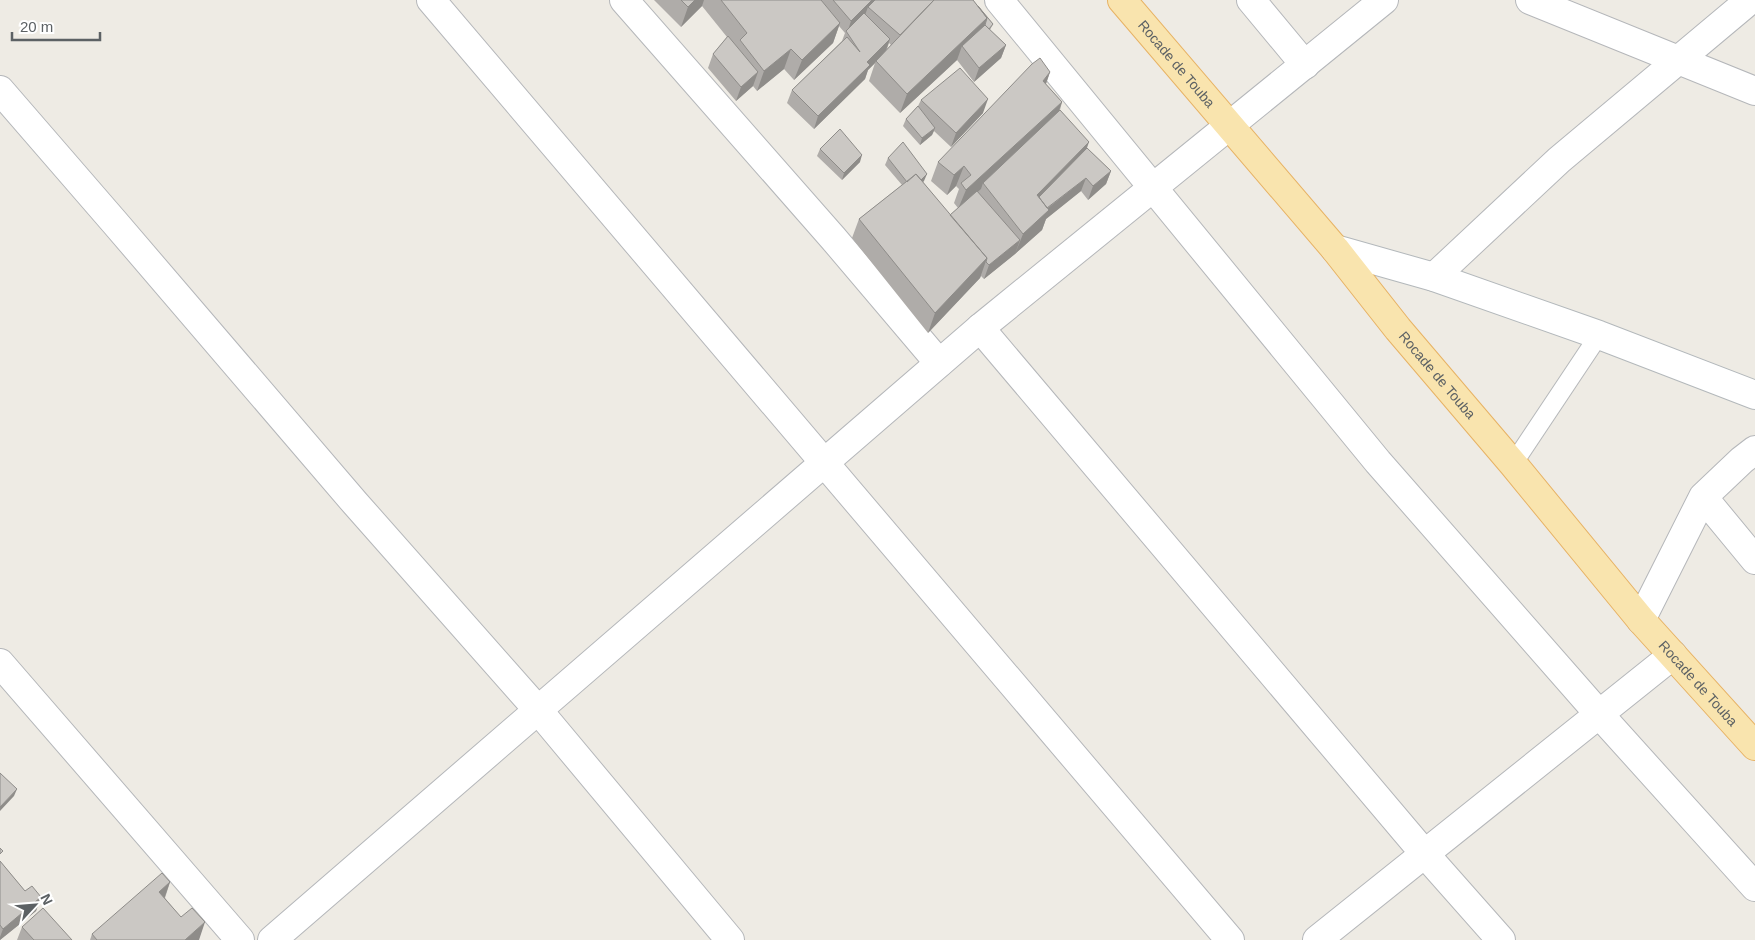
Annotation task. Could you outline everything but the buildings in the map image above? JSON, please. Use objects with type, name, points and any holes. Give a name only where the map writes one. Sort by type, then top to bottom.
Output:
[{"type":"main road","name":"Rocade de Touba","points":[[1122,0],[1334,249],[1398,329],[1513,464],[1641,620],[1755,746]]},
{"type":"street","points":[[432,0],[1230,940]]},
{"type":"street","points":[[624,0],[833,238],[939,363]]},
{"type":"street","points":[[999,0],[1378,462],[1755,887]]},
{"type":"street","points":[[1251,0],[1305,65]]},
{"type":"street","points":[[272,940],[980,328],[1151,187],[1230,126],[1384,0]]},
{"type":"street","points":[[1530,0],[1755,90]]},
{"type":"street","points":[[1434,277],[1559,160],[1750,0]]},
{"type":"street","points":[[0,90],[355,503],[538,710],[730,940]]},
{"type":"street","points":[[1334,249],[1434,277],[1599,336],[1755,395]]},
{"type":"street","points":[[980,328],[1424,853],[1501,940]]},
{"type":"street","points":[[1641,620],[1703,497],[1755,450]]},
{"type":"street","points":[[1703,497],[1755,560]]},
{"type":"street","points":[[1317,940],[1673,656]]},
{"type":"street","points":[[0,663],[240,940]]},
{"type":"lane","points":[[1513,464],[1599,336]]}]
